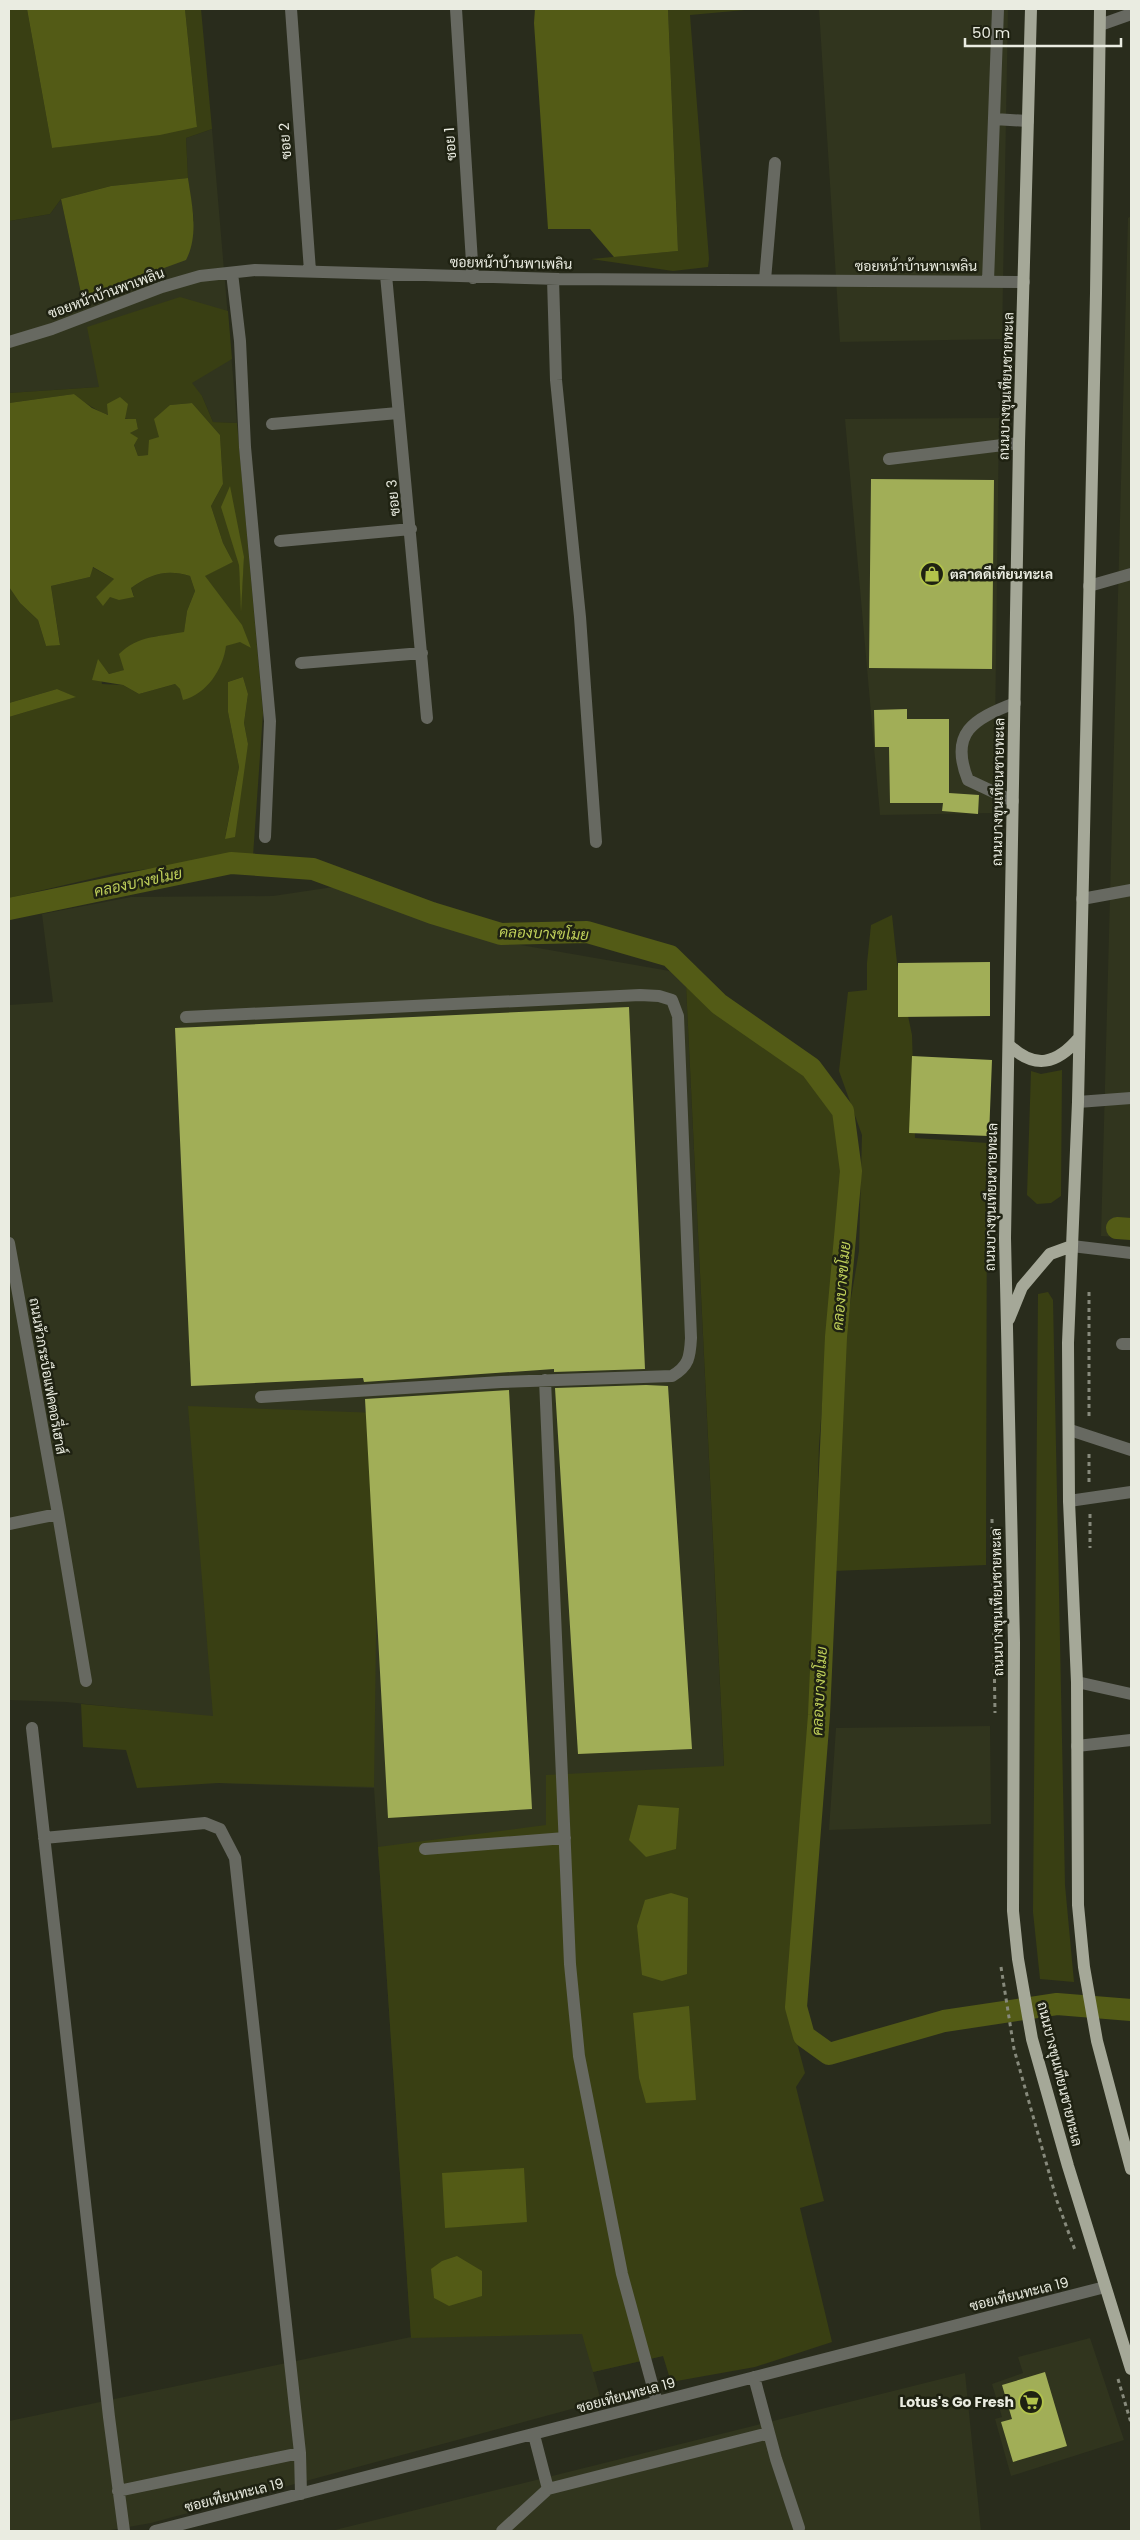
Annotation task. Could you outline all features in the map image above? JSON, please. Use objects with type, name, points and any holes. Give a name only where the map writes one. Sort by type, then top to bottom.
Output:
[{"type":"main road","name":"ถนนบางขุนเทียนชายทะเล","points":[[1030,9],[1019,443],[1005,1238],[1014,1643],[1013,1892],[1018,1959],[1032,2039],[1131,2369]]},
{"type":"main road","points":[[1100,9],[1078,1102],[1068,1343],[1069,1502],[1077,1682],[1078,1905],[1084,1967],[1097,2041],[1131,2169]]},
{"type":"main road","points":[[1009,1045],[1019,1055],[1041,1062],[1049,1061],[1061,1055],[1079,1038]]},
{"type":"main road","points":[[1006,1323],[1022,1287],[1050,1254],[1072,1246]]},
{"type":"street","name":"ซอย 2","points":[[290,9],[310,271]]},
{"type":"street","name":"ซอย 1","points":[[456,9],[474,278]]},
{"type":"street","points":[[988,281],[998,9]]},
{"type":"street","points":[[1100,25],[1131,14]]},
{"type":"street","points":[[994,119],[1028,121]]},
{"type":"street","points":[[765,280],[775,163]]},
{"type":"street","name":"ซอยหน้าบ้านพาเพลิน","points":[[9,342],[52,329],[162,287],[200,276],[255,270],[474,278],[1024,282]]},
{"type":"street","points":[[232,273],[240,340],[246,446],[270,721],[265,837]]},
{"type":"street","name":"ซอย 3","points":[[386,274],[427,718]]},
{"type":"street","points":[[553,279],[556,380],[580,617],[596,842]]},
{"type":"street","points":[[272,424],[398,413]]},
{"type":"street","points":[[889,459],[1019,443]]},
{"type":"street","points":[[280,541],[411,529]]},
{"type":"street","points":[[1089,586],[1131,574]]},
{"type":"street","points":[[301,663],[422,653]]},
{"type":"street","points":[[1013,801],[968,780],[960,761],[960,748],[962,739],[976,722],[995,710],[1015,703]]},
{"type":"street","points":[[1082,899],[1131,890]]},
{"type":"street","points":[[186,1017],[640,996],[659,996],[672,1000],[678,1016],[691,1338],[690,1360],[681,1370],[672,1376],[545,1380],[261,1397]]},
{"type":"street","points":[[1078,1102],[1131,1098]]},
{"type":"street","name":"ถนนหัวกระบือแฟคตอรี่เฮาส์","points":[[9,1243],[86,1681]]},
{"type":"street","points":[[1072,1246],[1131,1252]]},
{"type":"street","points":[[545,1380],[570,1964],[579,2056],[622,2274],[657,2402]]},
{"type":"street","points":[[1070,1430],[1131,1450]]},
{"type":"street","points":[[1069,1502],[1131,1492]]},
{"type":"street","points":[[9,1524],[58,1514]]},
{"type":"street","points":[[1077,1682],[1131,1694]]},
{"type":"street","points":[[32,1728],[124,2531]]},
{"type":"street","points":[[1077,1746],[1131,1740]]},
{"type":"street","points":[[44,1838],[205,1823],[220,1829],[234,1858],[300,2453],[301,2494]]},
{"type":"street","points":[[425,1849],[565,1838]]},
{"type":"street","name":"ซอยเทียนทะเล 19","points":[[155,2531],[1105,2287]]},
{"type":"street","points":[[754,2377],[798,2528]]},
{"type":"street","points":[[502,2531],[548,2489],[769,2433]]},
{"type":"street","points":[[534,2435],[548,2489]]},
{"type":"street","points":[[118,2491],[300,2453]]},
{"type":"path","points":[[1001,1971],[1014,2049]]},
{"type":"shaded area","points":[[9,9],[27,9],[52,148],[197,127],[185,9],[201,9],[212,129],[186,138],[188,178],[111,186],[61,199],[50,214],[9,221]]},
{"type":"shaded area","points":[[27,9],[185,9],[197,127],[160,135],[52,148]]},
{"type":"shaded area","points":[[535,9],[668,9],[678,251],[614,257],[590,229],[548,229],[534,23]]},
{"type":"shaded area","points":[[668,9],[756,9],[690,15],[709,259],[708,267],[673,271],[591,259],[678,251]]},
{"type":"shaded area","points":[[819,9],[1008,9],[1002,339],[840,342]]},
{"type":"shaded area","points":[[212,129],[237,423],[213,422],[202,396],[99,387],[9,393],[9,221],[50,214],[61,199],[82,298],[194,221],[188,178],[186,138]]},
{"type":"shaded area","points":[[188,178],[193,209],[193,230],[190,250],[186,260],[82,298],[61,199],[111,186]]},
{"type":"shaded area","points":[[1131,216],[1131,1238],[1101,1236],[1128,218]]},
{"type":"shaded area","points":[[180,297],[228,311],[232,359],[192,383],[202,396],[213,422],[237,423],[263,713],[253,856],[116,873],[9,898],[9,717],[75,697],[57,689],[9,703],[9,587],[20,603],[38,620],[46,646],[60,644],[51,586],[90,577],[92,567],[114,579],[110,597],[134,596],[131,588],[145,579],[159,574],[173,573],[190,576],[195,591],[187,611],[184,633],[153,637],[125,670],[109,674],[98,660],[102,684],[123,685],[139,694],[175,684],[180,689],[226,646],[240,641],[251,648],[204,576],[233,562],[223,543],[211,506],[223,484],[220,435],[192,403],[170,405],[159,437],[148,455],[138,456],[130,433],[138,429],[136,419],[118,418],[102,412],[74,394],[9,403],[9,393],[99,387],[87,327]],"holes":[[[244,557],[241,604],[239,565]],[[243,677],[248,694],[244,723],[248,744],[225,838],[239,767],[228,712],[228,682]]]},
{"type":"shaded area","points":[[74,394],[92,408],[108,415],[107,404],[120,397],[128,404],[125,419],[136,419],[138,429],[130,433],[138,438],[134,445],[138,456],[148,455],[149,440],[159,437],[154,419],[170,405],[192,403],[220,435],[223,484],[211,506],[223,543],[233,562],[205,576],[242,625],[251,648],[240,642],[226,646],[217,672],[206,686],[192,697],[183,700],[180,689],[175,684],[139,694],[123,685],[92,680],[98,659],[109,674],[124,670],[119,654],[126,648],[149,638],[184,632],[187,611],[195,591],[190,576],[166,573],[152,576],[131,588],[134,597],[119,600],[110,597],[103,606],[96,597],[114,579],[93,567],[90,577],[51,586],[60,645],[46,646],[38,620],[20,603],[9,587],[9,403]]},
{"type":"shaded area","points":[[999,418],[994,813],[880,815],[845,419]]},
{"type":"shaded area","points":[[230,486],[244,557],[241,612],[239,565],[221,507]]},
{"type":"shaded area","points":[[243,677],[248,694],[244,723],[248,744],[235,837],[225,839],[239,767],[228,712],[228,682]]},
{"type":"shaded area","points":[[57,689],[76,697],[9,717],[9,703]]},
{"type":"shaded area","points":[[340,886],[470,936],[681,973],[686,985],[751,2327],[663,2356],[593,2372],[601,2401],[151,2523],[106,2531],[9,2531],[9,2421],[411,2337],[374,1788],[218,1783],[213,1717],[66,1702],[9,1700],[9,1005],[53,1002],[42,914],[131,897],[273,896]]},
{"type":"shaded area","points":[[892,915],[897,963],[912,1035],[915,1138],[987,1143],[986,1565],[833,1571],[845,1334],[859,1251],[862,1135],[839,1071],[848,992],[867,990],[867,963],[871,925]]},
{"type":"shaded area","points":[[686,985],[715,1011],[805,1074],[836,1112],[844,1165],[830,1301],[819,1445],[812,1677],[791,1986],[793,2028],[805,2073],[796,2087],[824,2201],[800,2208],[832,2342],[755,2367],[671,2382],[663,2356],[593,2372],[582,2334],[411,2338],[378,1847],[546,1825],[546,1775],[724,1766]]},
{"type":"shaded area","points":[[1062,1070],[1061,1196],[1051,1203],[1037,1204],[1027,1195],[1031,1071],[1041,1074]]},
{"type":"shaded area","points":[[1048,1292],[1053,1300],[1065,1885],[1074,1982],[1040,1979],[1033,1912],[1038,1294]]},
{"type":"shaded area","points":[[188,1406],[379,1413],[374,1787],[218,1783],[137,1788],[126,1750],[83,1747],[81,1704],[213,1716]]},
{"type":"shaded area","points":[[990,1726],[991,1824],[829,1830],[836,1728]]},
{"type":"shaded area","points":[[638,1805],[679,1808],[676,1849],[646,1857],[629,1840]]},
{"type":"shaded area","points":[[671,1893],[688,1898],[687,1974],[662,1981],[642,1975],[637,1926],[645,1900]]},
{"type":"shaded area","points":[[689,2006],[696,2100],[646,2103],[639,2078],[633,2013]]},
{"type":"shaded area","points":[[524,2168],[527,2222],[445,2228],[442,2173]]},
{"type":"shaded area","points":[[457,2256],[482,2271],[482,2296],[449,2306],[434,2298],[431,2269],[442,2261]]},
{"type":"shaded area","points":[[1090,2338],[1124,2440],[1011,2476],[995,2419],[1002,2417],[992,2384],[1023,2373],[1018,2357]]},
{"type":"shaded area","points":[[965,2373],[981,2531],[331,2531],[552,2476]]},
{"type":"building","name":"ตลาดดีเทียนทะเล","points":[[871,479],[994,480],[992,669],[869,668]]},
{"type":"building","points":[[907,709],[907,719],[949,719],[949,793],[979,795],[978,814],[942,811],[943,803],[890,803],[889,747],[875,747],[874,710]]},
{"type":"building","points":[[990,962],[990,1016],[898,1017],[898,963]]},
{"type":"building","points":[[629,1007],[645,1369],[554,1372],[554,1369],[364,1382],[363,1378],[191,1386],[175,1028]]},
{"type":"building","points":[[912,1056],[992,1060],[989,1136],[909,1133]]},
{"type":"building","points":[[668,1386],[692,1749],[578,1754],[555,1388]]},
{"type":"building","points":[[509,1390],[532,1809],[388,1818],[365,1399]]},
{"type":"building","name":"Lotus's Go Fresh","points":[[1045,2372],[1067,2446],[1013,2462],[1001,2422],[1012,2419],[1002,2385]]},
{"type":"waterway","name":"คลองบางขโมย","points":[[9,909],[231,863],[313,869],[432,913],[501,934],[587,932],[670,956],[719,1004],[811,1068],[843,1111],[851,1171],[836,1337],[819,1715],[796,2007],[804,2036],[829,2054],[944,2021],[1057,2004],[1131,2010]]},
{"type":"waterway","points":[[1117,1228],[1131,1229]]},
{"type":"place","name":"ตลาดดีเทียนทะเล","points":[[932,574]]},
{"type":"place","name":"Lotus's Go Fresh","points":[[1031,2402]]}]
